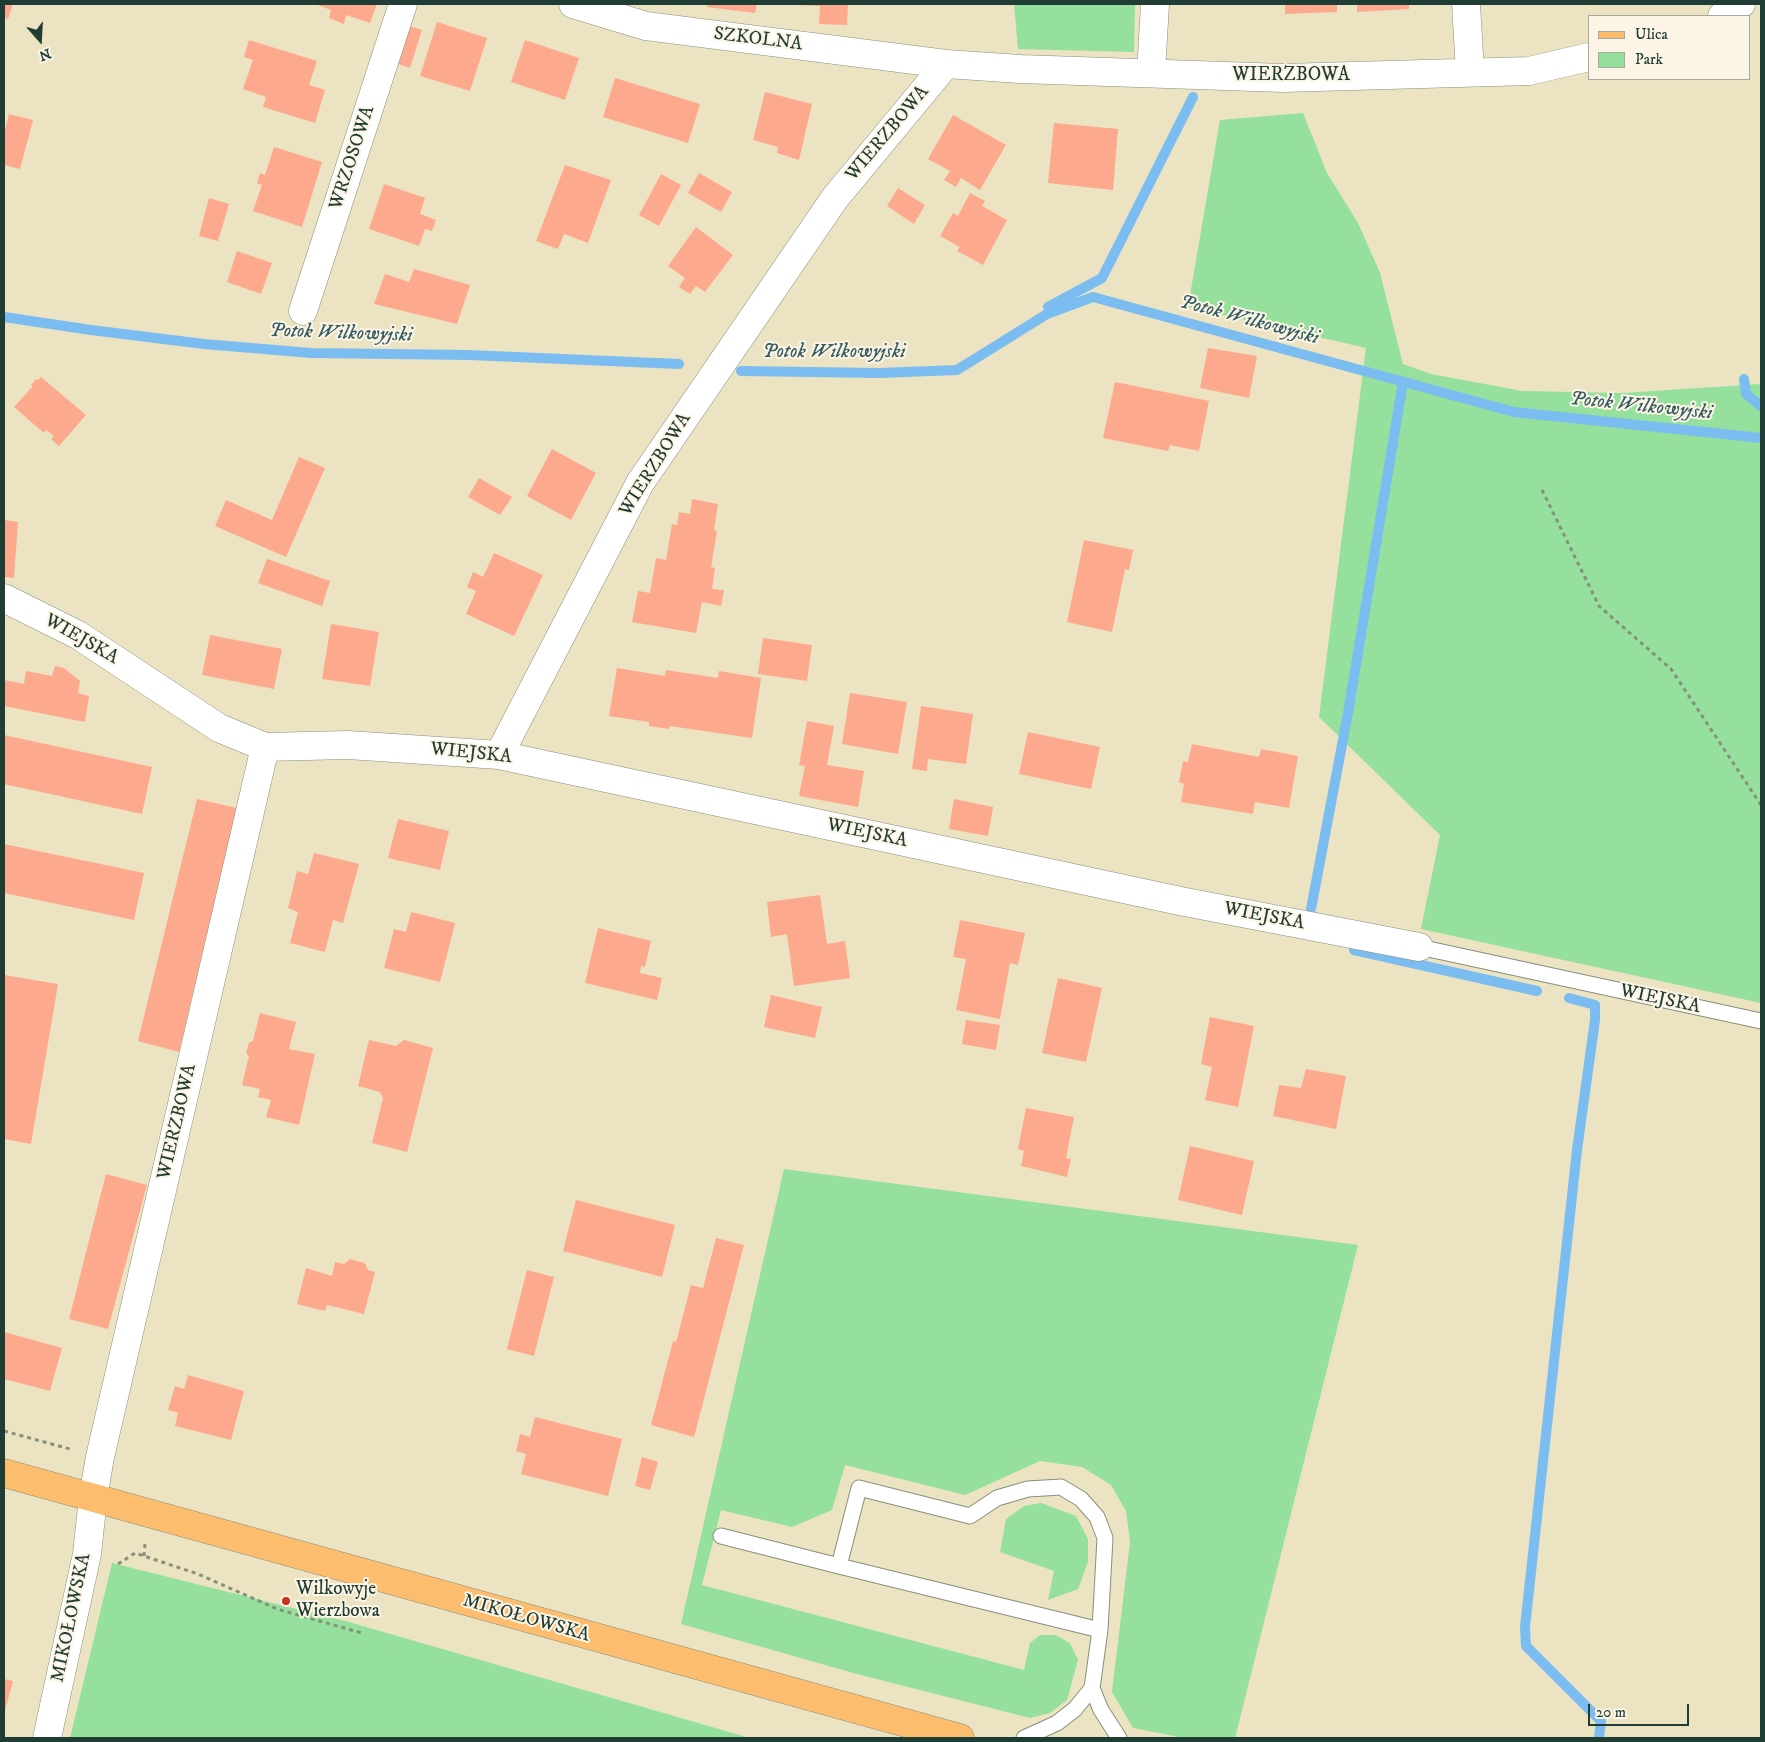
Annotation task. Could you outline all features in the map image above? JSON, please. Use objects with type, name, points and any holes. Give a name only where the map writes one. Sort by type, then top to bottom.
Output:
[{"type":"main road","name":"MIKOŁOWSKA","points":[[4,1473],[960,1738]]},
{"type":"street","name":"WRZOSOWA","points":[[303,311],[403,4]]},
{"type":"street","name":"SZKOLNA","points":[[574,4],[646,26],[946,64]]},
{"type":"street","points":[[1151,73],[1155,4]]},
{"type":"street","points":[[1466,4],[1470,72]]},
{"type":"street","points":[[1724,15],[1741,4]]},
{"type":"street","name":"WIERZBOWA","points":[[499,755],[640,483],[835,198],[946,64],[1283,78],[1529,71],[1588,57]]},
{"type":"street","name":"WIEJSKA","points":[[4,598],[78,635],[219,728],[265,747],[348,745],[499,755],[1170,899],[1419,948]]},
{"type":"street","name":"WIERZBOWA","points":[[93,1498],[100,1457],[265,747]]},
{"type":"street","name":"MIKOŁOWSKA","points":[[47,1738],[87,1554],[93,1498]]},
{"type":"lane","name":"WIEJSKA","points":[[1419,948],[1761,1021]]},
{"type":"lane","points":[[839,1566],[859,1488],[970,1516],[997,1498],[1028,1489],[1061,1487],[1081,1499],[1097,1517],[1106,1538],[1100,1630],[1092,1688],[1101,1710],[1119,1738]]},
{"type":"lane","points":[[721,1536],[1100,1630]]},
{"type":"lane","points":[[1024,1738],[1058,1723],[1075,1709],[1092,1688]]},
{"type":"path","points":[[1542,490],[1599,606],[1671,668],[1761,805]]},
{"type":"path","points":[[79,1589],[134,1553],[198,1574],[277,1609],[362,1633]]},
{"type":"green space","points":[[1014,4],[1135,4],[1134,52],[1018,49]]},
{"type":"green space","points":[[1303,113],[1327,173],[1358,223],[1380,273],[1403,364],[1431,374],[1522,391],[1622,393],[1761,384],[1761,1003],[1421,929],[1440,835],[1319,717],[1366,348],[1188,307],[1220,120]]},
{"type":"green space","points":[[784,1169],[1358,1245],[1235,1738],[1184,1738],[1133,1728],[1112,1692],[1130,1542],[1126,1511],[1111,1485],[1082,1467],[1040,1461],[965,1495],[845,1465],[832,1510],[792,1527],[721,1510],[702,1585],[1024,1670],[1030,1643],[1040,1635],[1055,1635],[1070,1643],[1078,1660],[1067,1700],[1050,1713],[1030,1718],[857,1674],[681,1624]]},
{"type":"green space","points":[[1041,1503],[1076,1516],[1088,1539],[1088,1562],[1078,1589],[1048,1600],[1054,1571],[1000,1552],[1006,1519],[1024,1506]]},
{"type":"green space","points":[[112,1563],[349,1622],[750,1738],[70,1738]]},
{"type":"building","points":[[4,4],[13,4],[8,19],[4,18]]},
{"type":"building","points":[[315,4],[377,4],[370,23],[346,15],[344,24],[329,18],[331,10]]},
{"type":"building","points":[[707,4],[757,4],[755,13],[707,7]]},
{"type":"building","points":[[799,4],[848,4],[847,25],[819,24],[820,6]]},
{"type":"building","points":[[1285,4],[1337,4],[1337,12],[1285,14]]},
{"type":"building","points":[[1357,4],[1409,4],[1409,9],[1357,12]]},
{"type":"building","points":[[437,22],[487,38],[470,91],[420,76]]},
{"type":"building","points":[[406,25],[422,30],[410,68],[393,62]]},
{"type":"building","points":[[249,40],[317,61],[309,85],[325,90],[315,123],[263,107],[266,97],[243,89],[253,60],[244,57]]},
{"type":"building","points":[[525,40],[579,58],[565,100],[511,82]]},
{"type":"building","points":[[615,78],[700,104],[688,143],[603,117]]},
{"type":"building","points":[[765,92],[812,104],[799,160],[777,153],[778,147],[753,140]]},
{"type":"building","points":[[9,114],[33,120],[20,169],[4,165],[4,134]]},
{"type":"building","points":[[953,115],[1006,145],[980,190],[961,178],[956,187],[944,180],[950,171],[928,159]]},
{"type":"building","points":[[1054,123],[1118,129],[1113,190],[1048,183]]},
{"type":"building","points":[[274,147],[322,162],[302,227],[253,211],[262,185],[257,183],[260,173],[265,175]]},
{"type":"building","points":[[565,165],[611,180],[588,243],[564,234],[558,249],[536,241]]},
{"type":"building","points":[[699,173],[732,192],[721,212],[688,193]]},
{"type":"building","points":[[661,174],[681,185],[659,226],[639,215]]},
{"type":"building","points":[[384,184],[425,198],[420,214],[436,220],[432,231],[425,229],[419,246],[369,229]]},
{"type":"building","points":[[898,188],[925,205],[914,224],[887,206]]},
{"type":"building","points":[[970,193],[985,201],[982,206],[1007,220],[983,265],[957,251],[960,247],[940,236],[953,213],[958,216]]},
{"type":"building","points":[[209,198],[229,204],[218,241],[199,236]]},
{"type":"building","points":[[696,227],[733,255],[705,292],[696,286],[690,294],[679,287],[685,278],[668,266]]},
{"type":"building","points":[[237,251],[272,263],[261,294],[227,282]]},
{"type":"building","points":[[414,269],[470,285],[457,324],[374,304],[385,274],[409,282]]},
{"type":"building","points":[[1208,348],[1257,356],[1249,398],[1200,388]]},
{"type":"building","points":[[41,377],[86,415],[59,446],[51,439],[54,436],[46,430],[44,433],[14,407],[33,386],[31,385],[36,379],[38,380]]},
{"type":"building","points":[[1115,382],[1209,401],[1199,451],[1170,445],[1168,451],[1103,438]]},
{"type":"building","points":[[552,449],[596,473],[571,520],[527,496]]},
{"type":"building","points":[[299,457],[325,468],[286,557],[215,526],[226,500],[272,520]]},
{"type":"building","points":[[479,478],[512,497],[500,515],[468,497]]},
{"type":"building","points":[[692,499],[718,504],[714,530],[717,531],[711,567],[715,568],[712,589],[724,590],[721,606],[702,602],[696,633],[632,622],[638,591],[650,593],[656,558],[666,560],[672,524],[677,525],[679,512],[690,514]]},
{"type":"building","points":[[4,520],[18,522],[14,578],[4,577]]},
{"type":"building","points":[[1084,540],[1133,550],[1129,570],[1125,569],[1112,632],[1067,622]]},
{"type":"building","points":[[494,553],[543,575],[514,636],[466,614],[476,591],[467,587],[473,572],[483,577]]},
{"type":"building","points":[[267,559],[330,581],[322,606],[258,583]]},
{"type":"building","points":[[331,624],[379,632],[370,686],[322,679]]},
{"type":"building","points":[[210,635],[282,649],[274,689],[202,675]]},
{"type":"building","points":[[763,638],[812,645],[807,681],[758,674]]},
{"type":"building","points":[[55,666],[64,668],[80,681],[78,693],[89,696],[85,722],[4,706],[4,680],[24,684],[26,671],[52,676]]},
{"type":"building","points":[[617,668],[665,676],[666,670],[718,678],[719,671],[761,678],[752,738],[670,726],[669,729],[649,726],[649,722],[609,716]]},
{"type":"building","points":[[850,693],[907,702],[898,754],[842,744]]},
{"type":"building","points":[[921,706],[973,714],[966,764],[928,759],[927,771],[912,769]]},
{"type":"building","points":[[807,721],[834,726],[827,765],[864,771],[858,807],[799,796],[805,766],[799,765]]},
{"type":"building","points":[[1028,732],[1100,747],[1091,789],[1019,774]]},
{"type":"building","points":[[4,735],[152,767],[142,814],[4,784]]},
{"type":"building","points":[[1192,744],[1259,757],[1261,749],[1298,756],[1289,808],[1255,802],[1253,814],[1181,802],[1184,784],[1179,782],[1183,761],[1188,762]]},
{"type":"building","points":[[197,799],[237,808],[179,1052],[138,1041]]},
{"type":"building","points":[[954,799],[993,807],[988,836],[949,829]]},
{"type":"building","points":[[398,819],[449,831],[440,870],[388,858]]},
{"type":"building","points":[[4,844],[144,873],[134,920],[4,893]]},
{"type":"building","points":[[314,853],[359,864],[343,923],[333,920],[325,952],[290,943],[298,912],[288,908],[297,871],[308,874]]},
{"type":"building","points":[[820,895],[827,944],[845,941],[850,978],[794,986],[787,934],[771,937],[767,902]]},
{"type":"building","points":[[411,912],[455,923],[440,982],[384,968],[394,929],[406,932]]},
{"type":"building","points":[[960,920],[1025,933],[1018,965],[1010,963],[1000,1019],[956,1010],[966,959],[953,957]]},
{"type":"building","points":[[598,928],[651,941],[645,967],[641,966],[640,973],[662,978],[657,1000],[585,983]]},
{"type":"building","points":[[4,975],[58,984],[31,1144],[4,1139]]},
{"type":"building","points":[[1058,978],[1102,988],[1086,1062],[1042,1053]]},
{"type":"building","points":[[771,995],[822,1007],[815,1038],[764,1027]]},
{"type":"building","points":[[260,1013],[296,1022],[289,1049],[315,1054],[299,1125],[266,1117],[271,1100],[258,1097],[260,1089],[242,1085],[249,1056],[246,1053],[249,1043],[253,1041]]},
{"type":"building","points":[[1210,1017],[1254,1026],[1238,1107],[1205,1100],[1212,1067],[1201,1064]]},
{"type":"building","points":[[966,1020],[1000,1025],[996,1050],[962,1044]]},
{"type":"building","points":[[369,1040],[396,1046],[404,1040],[433,1048],[407,1152],[372,1143],[383,1098],[380,1092],[358,1086]]},
{"type":"building","points":[[1306,1069],[1346,1076],[1336,1129],[1273,1116],[1279,1085],[1301,1088]]},
{"type":"building","points":[[1026,1108],[1074,1117],[1066,1158],[1071,1159],[1067,1177],[1021,1166],[1024,1151],[1018,1149]]},
{"type":"building","points":[[1190,1146],[1254,1161],[1242,1215],[1178,1200]]},
{"type":"building","points":[[106,1174],[147,1185],[108,1329],[69,1319]]},
{"type":"building","points":[[576,1200],[675,1225],[662,1277],[563,1251]]},
{"type":"building","points":[[716,1238],[744,1245],[694,1437],[651,1425],[673,1341],[676,1342],[691,1285],[703,1288]]},
{"type":"building","points":[[350,1259],[365,1263],[368,1270],[375,1272],[364,1314],[327,1305],[325,1311],[297,1304],[306,1268],[332,1276],[335,1262],[344,1264]]},
{"type":"building","points":[[527,1270],[554,1277],[534,1356],[507,1349]]},
{"type":"building","points":[[4,1332],[62,1348],[50,1391],[4,1379]]},
{"type":"building","points":[[188,1375],[244,1391],[231,1440],[175,1426],[178,1413],[168,1410],[175,1386],[184,1389]]},
{"type":"building","points":[[535,1417],[622,1439],[608,1496],[521,1474],[526,1454],[516,1451],[520,1434],[530,1437]]},
{"type":"building","points":[[642,1457],[658,1462],[650,1490],[635,1486]]},
{"type":"building","points":[[4,1679],[13,1681],[4,1714]]},
{"type":"waterway","points":[[1048,307],[1102,278],[1193,97]]},
{"type":"waterway","name":"Potok Wilkowyjski","points":[[741,371],[879,373],[957,370],[1047,314],[1093,297],[1514,412],[1761,438]]},
{"type":"waterway","name":"Potok Wilkowyjski","points":[[4,317],[204,344],[311,353],[469,355],[679,364]]},
{"type":"waterway","points":[[1744,379],[1746,394],[1761,406]]},
{"type":"waterway","points":[[1311,909],[1348,713],[1403,382]]},
{"type":"waterway","points":[[1354,950],[1537,991]]},
{"type":"waterway","points":[[1569,998],[1595,1005],[1595,1020],[1577,1150],[1525,1627],[1526,1646],[1601,1721],[1599,1738]]},
{"type":"place","name":"Wilkowyje Wierzbowa","points":[[286,1601]]}]
